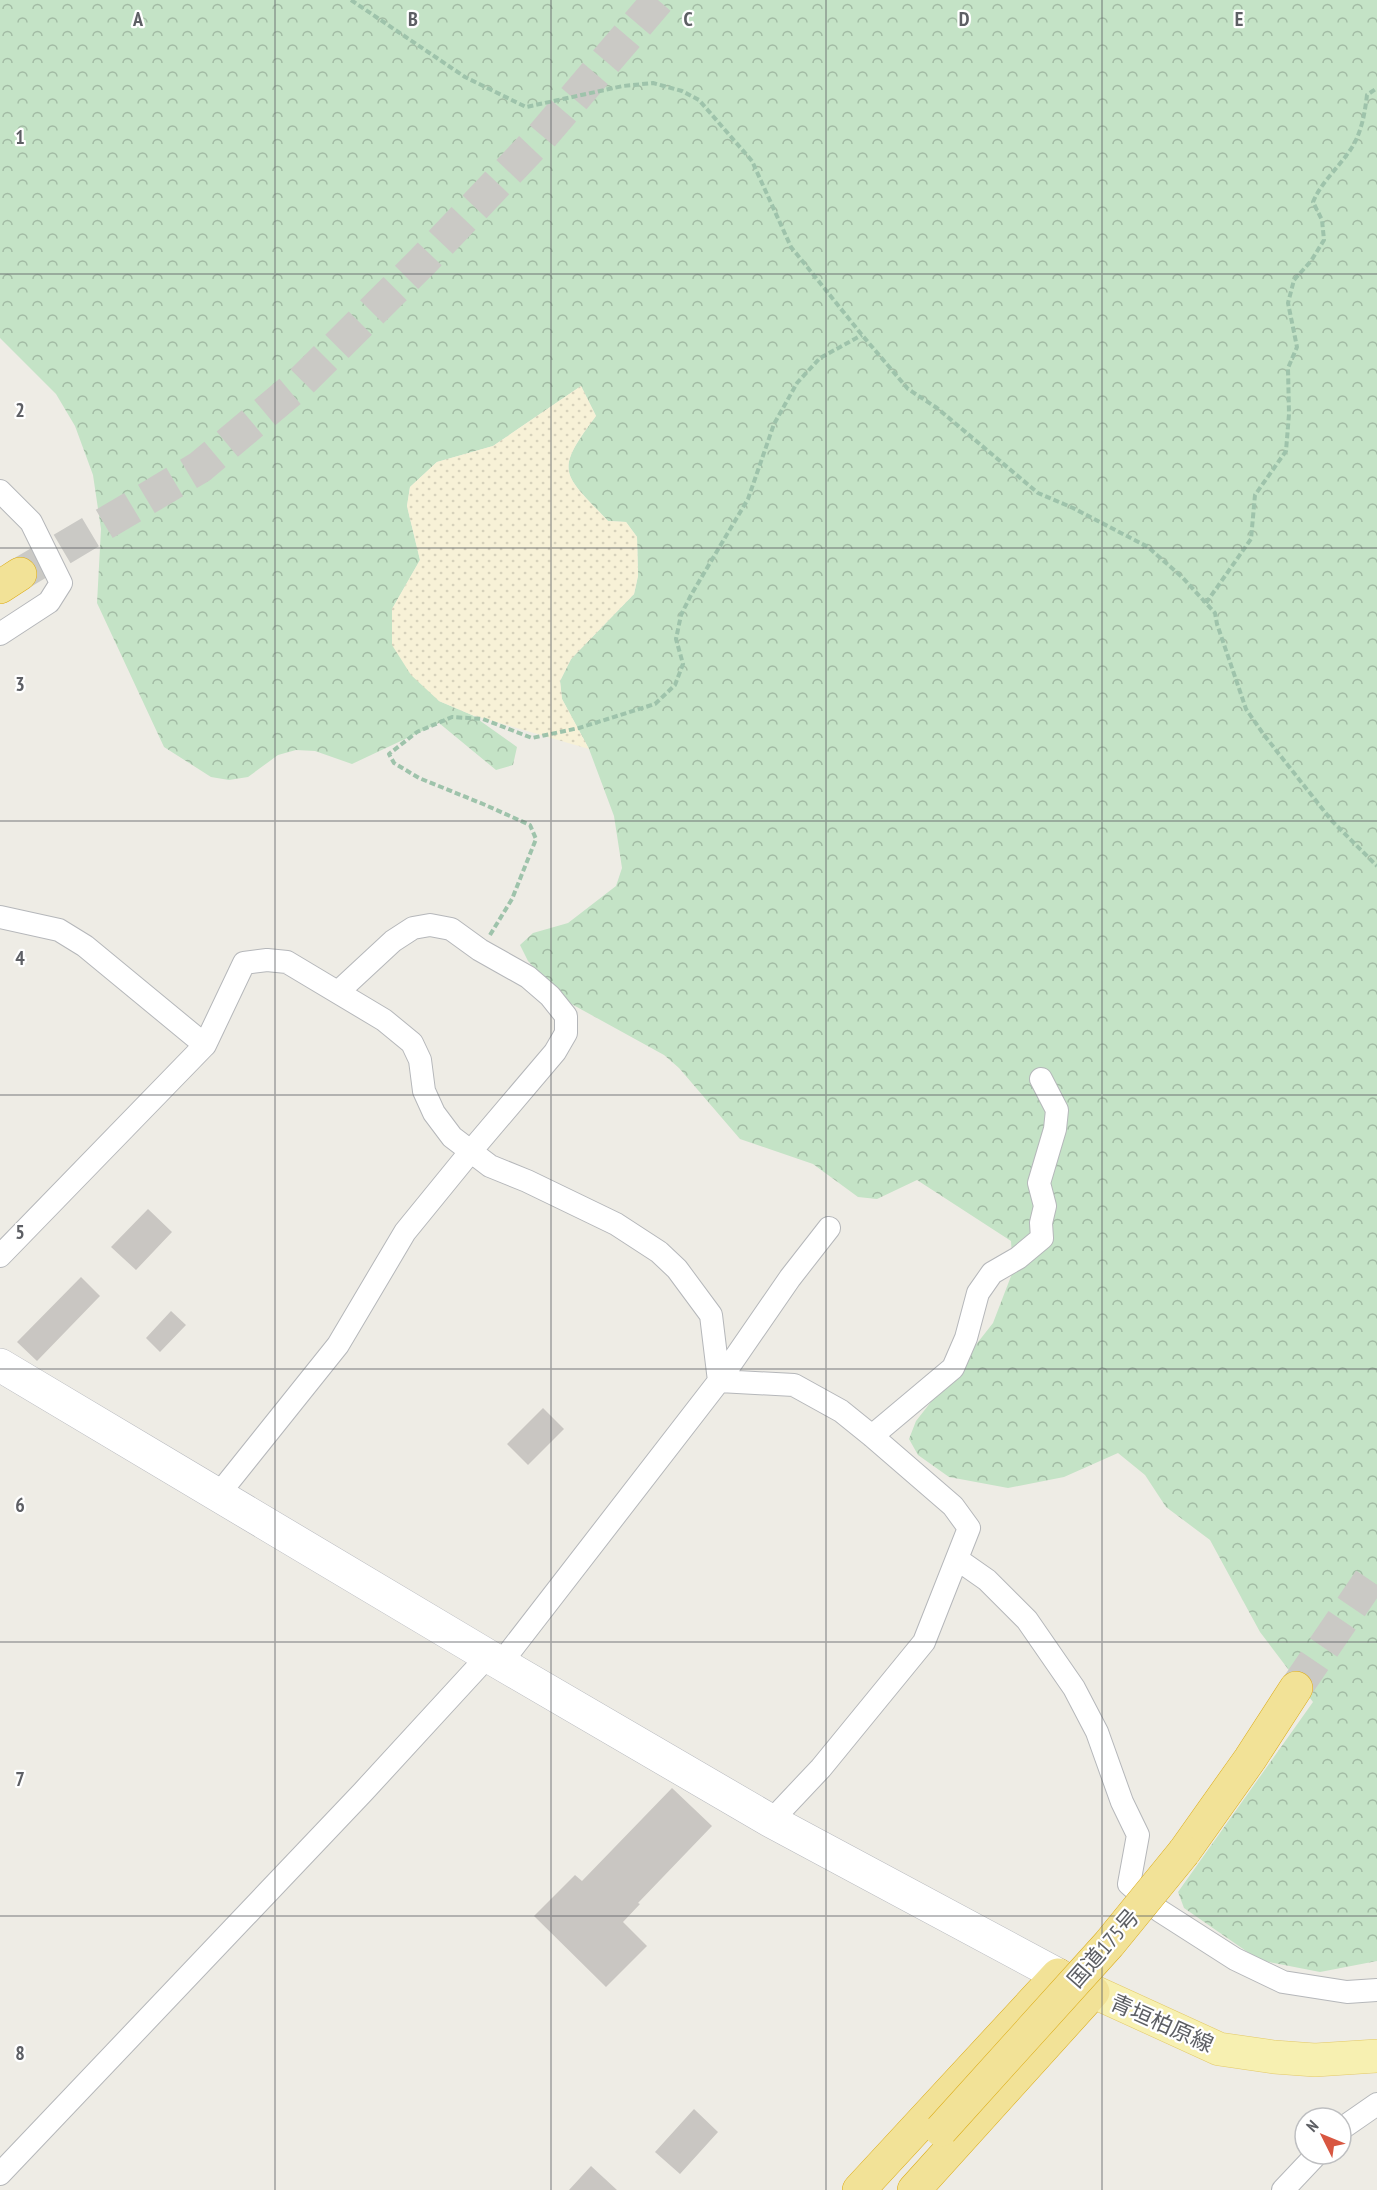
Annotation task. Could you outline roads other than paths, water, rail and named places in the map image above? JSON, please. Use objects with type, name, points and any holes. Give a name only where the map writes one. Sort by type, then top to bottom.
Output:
[{"type":"highway","name":"国道175号","points":[[886,2190],[1109,1944],[1184,1851],[1250,1759],[1296,1688]]},
{"type":"highway","points":[[859,2190],[1058,1976]]},
{"type":"highway","points":[[914,2190],[1093,1992]]},
{"type":"main road","name":"青垣柏原線","points":[[1058,1976],[1219,2049],[1315,2060],[1377,2056]]},
{"type":"street","points":[[0,491],[31,522],[62,583],[49,602],[0,634]]},
{"type":"street","points":[[0,916],[59,930],[85,946],[205,1045]]},
{"type":"street","points":[[218,1495],[338,1345],[405,1232],[555,1052],[566,1033],[566,1016],[550,996],[528,977],[480,950],[451,929],[430,925],[413,928],[393,941],[338,992]]},
{"type":"street","points":[[0,1256],[205,1045],[244,963],[267,960],[287,962],[384,1020],[412,1043],[420,1060],[424,1091],[434,1113],[452,1137],[490,1166],[527,1181],[616,1224],[665,1257],[677,1269],[711,1315],[719,1381]]},
{"type":"street","points":[[872,1436],[953,1368],[966,1338],[978,1293],[992,1273],[1018,1258],[1042,1238],[1041,1223],[1046,1206],[1039,1183],[1055,1129],[1057,1110],[1041,1078]]},
{"type":"street","points":[[0,2174],[363,1792],[494,1659],[719,1381],[790,1278],[829,1228]]},
{"type":"street","points":[[0,1365],[771,1821],[1058,1976]]},
{"type":"street","points":[[719,1381],[794,1385],[841,1412],[953,1506],[969,1528],[924,1642],[821,1768],[771,1821]]},
{"type":"street","points":[[957,1559],[987,1580],[1027,1620],[1074,1688],[1097,1732],[1122,1802],[1138,1835],[1129,1884],[1160,1911],[1235,1959],[1283,1982],[1347,1992],[1377,1990]]},
{"type":"street","points":[[1353,2121],[1377,2104]]},
{"type":"street","points":[[1283,2190],[1306,2166]]},
{"type":"tunnel","points":[[20,574],[200,467],[300,383],[423,261],[542,136],[658,0]]},
{"type":"tunnel","points":[[1296,1688],[1377,1569]]}]
